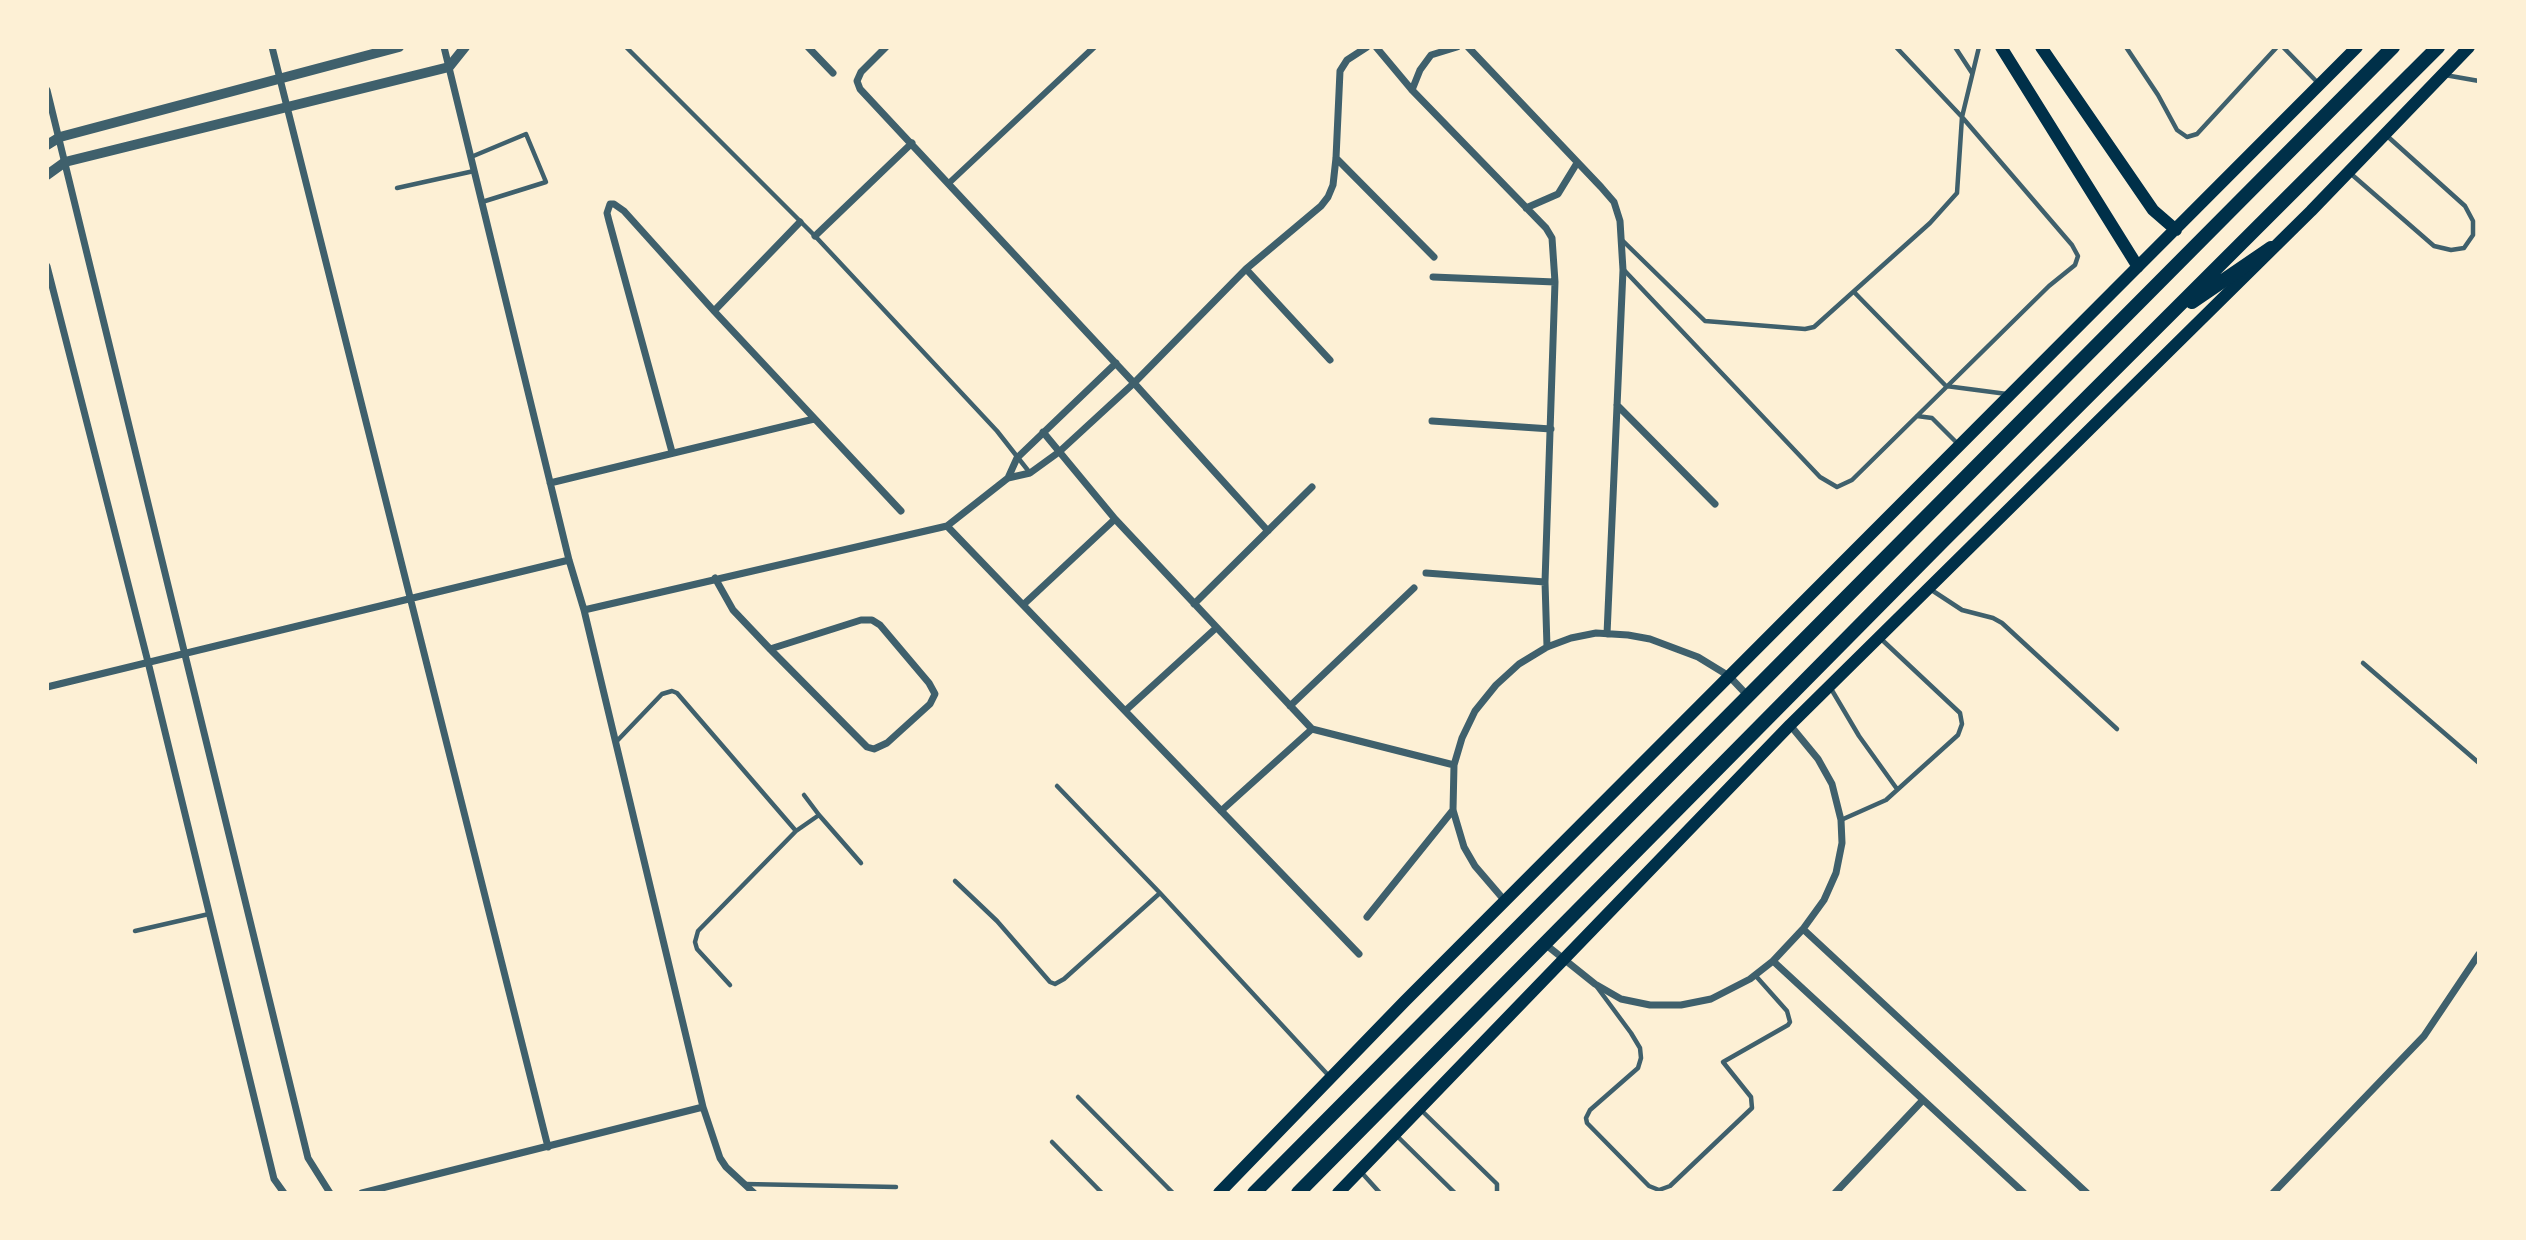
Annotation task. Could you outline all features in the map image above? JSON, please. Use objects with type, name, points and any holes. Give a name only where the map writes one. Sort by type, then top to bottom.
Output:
[{"type":"main road","points":[[2001,47],[2138,267]]},
{"type":"main road","points":[[2041,47],[2153,210],[2176,229]]},
{"type":"main road","points":[[1219,1193],[1505,901],[2357,47]]},
{"type":"main road","points":[[1254,1193],[2393,47]]},
{"type":"main road","points":[[1298,1193],[2438,47]]},
{"type":"main road","points":[[1338,1193],[1790,725],[2349,172],[2469,47]]},
{"type":"main road","points":[[2162,323],[2271,248]]},
{"type":"street","points":[[272,47],[548,1147]]},
{"type":"street","points":[[47,145],[60,137],[399,47]]},
{"type":"street","points":[[444,47],[569,560],[584,610],[703,1107],[720,1158],[754,1193]]},
{"type":"street","points":[[47,175],[65,162],[449,67],[465,47]]},
{"type":"street","points":[[808,47],[833,73]]},
{"type":"street","points":[[886,47],[867,64],[857,81],[865,96],[912,143],[1268,531]]},
{"type":"street","points":[[949,183],[1094,47]]},
{"type":"street","points":[[584,610],[947,527],[1008,478],[1030,473],[1059,452],[1134,383],[1246,269],[1321,206],[1333,185],[1340,71],[1348,61],[1367,47]]},
{"type":"street","points":[[1376,47],[1412,90],[1546,228],[1552,238],[1555,282],[1545,582],[1547,647]]},
{"type":"street","points":[[1412,90],[1420,70],[1431,55],[1457,47]]},
{"type":"street","points":[[1468,47],[1614,202],[1623,241],[1623,270],[1607,634]]},
{"type":"street","points":[[47,90],[308,1158],[330,1193]]},
{"type":"street","points":[[815,236],[912,143]]},
{"type":"street","points":[[1336,158],[1434,257]]},
{"type":"street","points":[[1526,208],[1558,194],[1577,163]]},
{"type":"street","points":[[672,452],[609,221],[607,213],[610,204],[624,211],[901,511]]},
{"type":"street","points":[[714,311],[800,222]]},
{"type":"street","points":[[47,266],[148,662],[274,1179],[284,1193]]},
{"type":"street","points":[[1246,269],[1330,360]]},
{"type":"street","points":[[1433,277],[1555,282]]},
{"type":"street","points":[[1008,478],[1017,458],[1115,363]]},
{"type":"street","points":[[1618,405],[1715,504]]},
{"type":"street","points":[[550,483],[814,419]]},
{"type":"street","points":[[1432,421],[1551,429]]},
{"type":"street","points":[[1043,432],[1115,519],[1312,729],[1454,765]]},
{"type":"street","points":[[1194,604],[1312,487]]},
{"type":"street","points":[[1023,605],[1115,519]]},
{"type":"street","points":[[947,527],[1359,954]]},
{"type":"street","points":[[47,687],[569,560]]},
{"type":"street","points":[[1426,573],[1545,582]]},
{"type":"street","points":[[715,578],[733,610],[770,649],[862,743],[874,749],[887,743],[930,704],[935,694],[933,688],[880,625],[872,620],[861,620],[770,649]]},
{"type":"street","points":[[1290,706],[1414,588]]},
{"type":"street","points":[[1125,711],[1216,628]]},
{"type":"street","points":[[1505,901],[1475,866],[1464,847],[1453,810],[1454,765],[1462,738],[1475,711],[1511,671],[1547,647],[1571,638],[1607,634],[1650,639],[1676,647],[1729,676],[1748,695]]},
{"type":"street","points":[[1545,943],[1595,984],[1621,999],[1650,1005],[1681,1005],[1710,999],[1755,975],[1773,961],[1803,929],[1824,900],[1836,873],[1842,843],[1837,798],[1826,771],[1790,725]]},
{"type":"street","points":[[1221,811],[1312,729]]},
{"type":"street","points":[[1367,917],[1453,810]]},
{"type":"street","points":[[1803,929],[2087,1193]]},
{"type":"street","points":[[2273,1193],[2424,1036],[2479,954]]},
{"type":"street","points":[[1773,961],[2024,1193]]},
{"type":"street","points":[[1835,1193],[1923,1100]]},
{"type":"street","points":[[362,1193],[703,1107]]},
{"type":"lane","points":[[626,47],[815,236],[997,432],[1030,473]]},
{"type":"lane","points":[[1623,270],[1828,483],[1837,487],[1852,480],[2049,286],[2075,265],[2078,256],[2072,245],[1962,117],[1896,47]]},
{"type":"lane","points":[[1955,47],[1973,74]]},
{"type":"lane","points":[[1623,241],[1705,321],[1810,328],[1930,223],[1957,193],[1962,117],[1979,47]]},
{"type":"lane","points":[[2126,47],[2158,95],[2177,130],[2187,137],[2197,134],[2277,47]]},
{"type":"lane","points":[[2283,47],[2320,85]]},
{"type":"lane","points":[[2441,75],[2479,81]]},
{"type":"lane","points":[[471,157],[526,134],[546,182],[482,202]]},
{"type":"lane","points":[[2349,172],[2434,246],[2451,250],[2464,248],[2473,235],[2473,221],[2465,206],[2386,135]]},
{"type":"lane","points":[[397,188],[474,171]]},
{"type":"lane","points":[[1854,292],[1946,386],[2011,394]]},
{"type":"lane","points":[[1916,416],[1932,418],[1960,445]]},
{"type":"lane","points":[[1929,588],[1962,610],[2002,623],[2117,729]]},
{"type":"lane","points":[[1841,820],[1886,800],[1958,735],[1961,719],[1959,713],[1879,637]]},
{"type":"lane","points":[[2363,663],[2479,763]]},
{"type":"lane","points":[[1829,686],[1859,736],[1897,789]]},
{"type":"lane","points":[[615,742],[663,694],[672,691],[677,693],[796,831]]},
{"type":"lane","points":[[1057,786],[1331,1078]]},
{"type":"lane","points":[[804,795],[861,863]]},
{"type":"lane","points":[[730,985],[697,949],[695,942],[698,931],[796,831],[819,815]]},
{"type":"lane","points":[[956,881],[997,921],[1050,982],[1055,984],[1064,979],[1160,893]]},
{"type":"lane","points":[[135,931],[210,914]]},
{"type":"lane","points":[[1595,984],[1631,1033],[1640,1048],[1642,1058],[1638,1068],[1590,1110],[1587,1123],[1649,1186],[1659,1190],[1670,1186],[1752,1108],[1751,1097],[1723,1062],[1788,1026],[1790,1022],[1787,1011],[1755,975]]},
{"type":"lane","points":[[1078,1097],[1172,1193]]},
{"type":"lane","points":[[1419,1109],[1497,1184],[1497,1193]]},
{"type":"lane","points":[[1395,1134],[1455,1193]]},
{"type":"lane","points":[[1052,1142],[1102,1193]]},
{"type":"lane","points":[[1360,1171],[1380,1193]]},
{"type":"lane","points":[[744,1184],[896,1187]]}]
